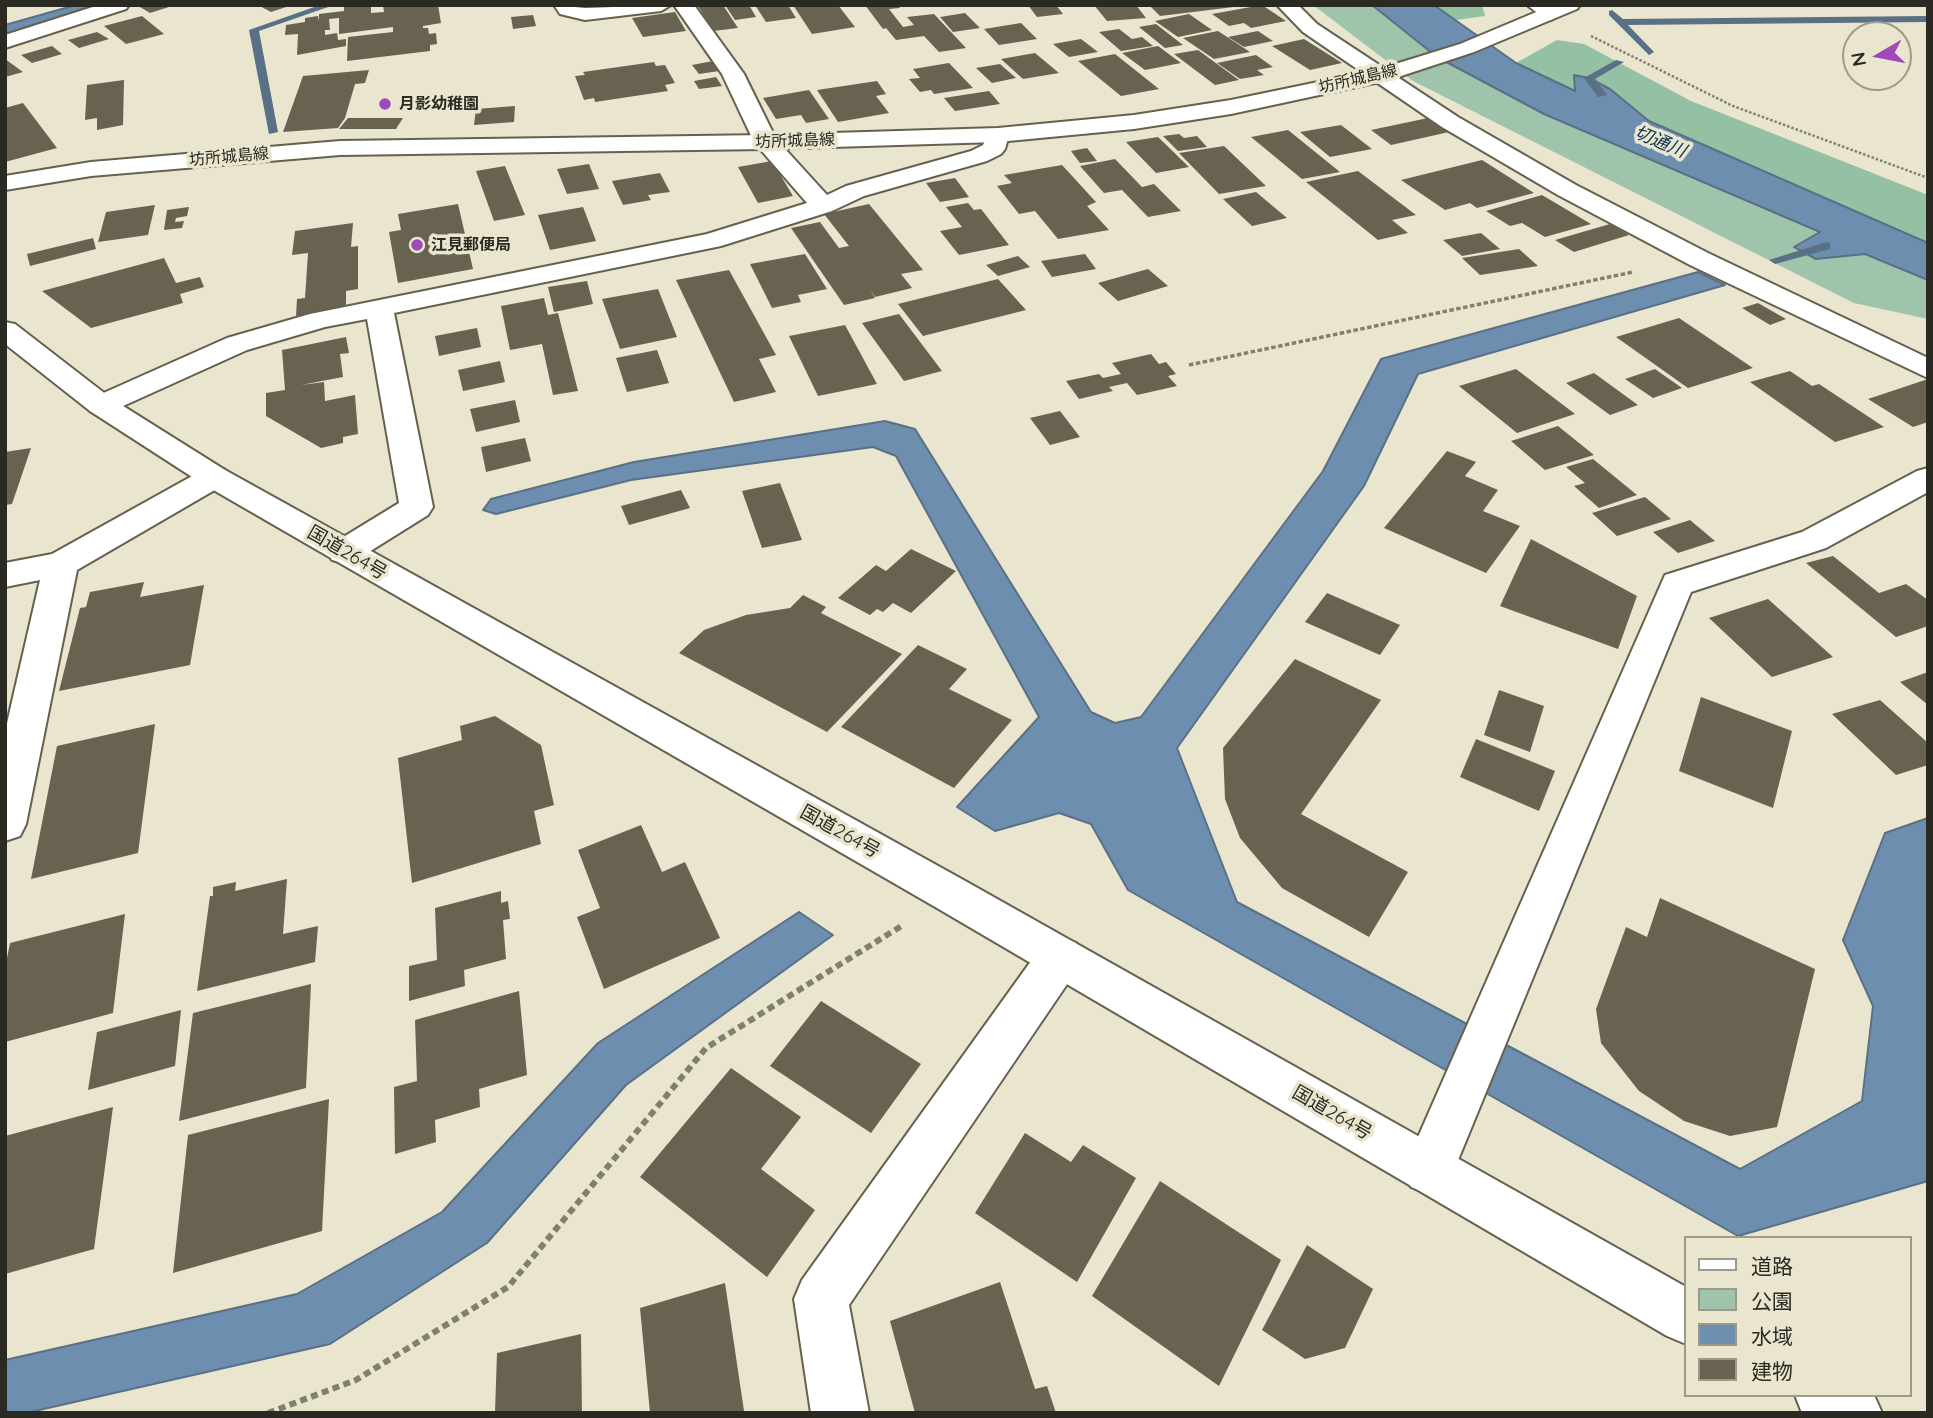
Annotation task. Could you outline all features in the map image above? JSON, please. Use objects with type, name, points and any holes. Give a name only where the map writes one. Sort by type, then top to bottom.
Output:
[{"type":"main road","points":[[5,41],[119,5]]},
{"type":"main road","points":[[564,5],[567,10],[585,14],[661,5]]},
{"type":"main road","points":[[684,5],[733,74],[766,142],[823,206]]},
{"type":"main road","points":[[1287,5],[1310,28],[1451,122],[1567,190],[1699,258],[1928,369]]},
{"type":"main road","name":"坊所城島線","points":[[5,183],[91,169],[340,148],[766,142],[998,135],[1133,122],[1219,109],[1381,75],[1467,48],[1553,8]]},
{"type":"main road","points":[[101,405],[237,344],[320,320],[712,241],[823,206],[855,191],[979,156],[993,149],[998,135]]},
{"type":"main road","points":[[344,552],[416,507],[379,308]]},
{"type":"main road","name":"国道264号","points":[[5,330],[101,405],[214,477],[952,895],[1685,1316]]},
{"type":"main road","points":[[5,575],[61,564],[214,477]]},
{"type":"main road","points":[[1429,1169],[1677,584],[1814,540],[1928,478]]},
{"type":"main road","points":[[5,824],[61,564]]},
{"type":"main road","points":[[840,1413],[821,1299],[1060,957]]},
{"type":"main road","points":[[1826,1397],[1853,1413]]},
{"type":"path","points":[[1553,8],[1616,50],[1733,106],[1928,178]]},
{"type":"path","points":[[1189,365],[1699,258]]},
{"type":"path","points":[[268,1413],[356,1381],[508,1287],[706,1048],[952,895]]},
{"type":"green space","points":[[1313,5],[1372,5],[1437,57],[1544,114],[1821,232],[1816,259],[1865,254],[1928,280],[1928,319],[1854,303],[1413,81]]},
{"type":"green space","points":[[1434,5],[1482,5],[1485,16],[1456,20]]},
{"type":"green space","points":[[1557,40],[1584,44],[1691,101],[1928,195],[1928,243],[1649,121],[1610,89],[1576,91],[1516,63]]},
{"type":"water","points":[[76,5],[103,5],[5,38],[5,25]]},
{"type":"water","name":"切通川","points":[[1372,5],[1434,5],[1516,63],[1575,91],[1574,75],[1589,78],[1610,89],[1649,121],[1928,243],[1928,280],[1865,254],[1816,259],[1794,247],[1820,232],[1544,114],[1437,57]]},
{"type":"water","points":[[1698,272],[1725,285],[1418,374],[1364,486],[1177,748],[1237,902],[1740,1169],[1862,1101],[1873,1006],[1843,940],[1885,833],[1928,818],[1928,1181],[1738,1236],[1128,890],[1091,824],[1059,813],[995,831],[957,807],[1039,717],[896,456],[873,447],[631,480],[496,514],[483,510],[491,499],[634,462],[885,421],[915,429],[1091,712],[1115,723],[1141,717],[1323,471],[1381,359]]},
{"type":"water","points":[[799,912],[833,935],[626,1085],[487,1243],[330,1344],[26,1413],[5,1413],[5,1360],[297,1294],[442,1212],[598,1043]]},
{"type":"building","points":[[258,5],[289,5],[289,6],[271,12]]},
{"type":"building","points":[[344,5],[371,5],[371,13],[384,12],[383,5],[438,5],[441,23],[423,26],[428,28],[429,34],[436,33],[437,44],[430,45],[430,51],[347,61],[348,37],[393,32],[393,27],[339,34],[339,18],[329,19],[330,30],[325,30],[325,35],[337,33],[338,40],[346,39],[346,46],[297,55],[298,34],[285,35],[286,25],[305,22],[305,18],[318,16],[319,21],[319,14],[344,11]]},
{"type":"building","points":[[723,5],[738,28],[713,31],[698,6]]},
{"type":"building","points":[[725,5],[749,5],[756,17],[735,20]]},
{"type":"building","points":[[755,5],[788,5],[796,18],[766,22]]},
{"type":"building","points":[[793,5],[838,5],[855,27],[812,34]]},
{"type":"building","points":[[865,5],[898,5],[900,8],[889,9],[903,27],[914,25],[907,17],[934,14],[966,48],[939,52],[924,36],[896,40],[886,28],[883,29]]},
{"type":"building","points":[[1028,5],[1056,5],[1063,14],[1037,17]]},
{"type":"building","points":[[1094,5],[1136,5],[1146,18],[1107,21]]},
{"type":"building","points":[[1149,5],[1234,5],[1234,7],[1160,16]]},
{"type":"building","points":[[1262,5],[1286,21],[1251,28],[1244,23],[1229,26],[1212,14]]},
{"type":"building","points":[[140,7],[169,7],[150,13]]},
{"type":"building","points":[[675,12],[686,31],[643,37],[632,18]]},
{"type":"building","points":[[965,13],[980,28],[953,32],[940,17]]},
{"type":"building","points":[[1189,14],[1212,30],[1178,37],[1155,21]]},
{"type":"building","points":[[533,15],[536,26],[513,29],[511,17]]},
{"type":"building","points":[[142,16],[164,34],[126,44],[104,26]]},
{"type":"building","points":[[1021,23],[1037,39],[999,45],[984,29]]},
{"type":"building","points":[[1156,24],[1183,45],[1165,48],[1139,27]]},
{"type":"building","points":[[1119,29],[1132,39],[1142,37],[1153,46],[1121,51],[1099,32]]},
{"type":"building","points":[[1218,31],[1250,52],[1214,59],[1183,38]]},
{"type":"building","points":[[1258,31],[1273,41],[1244,47],[1228,37]]},
{"type":"building","points":[[97,32],[109,39],[79,48],[68,40]]},
{"type":"building","points":[[1081,39],[1098,52],[1069,57],[1053,44]]},
{"type":"building","points":[[1304,39],[1342,63],[1310,70],[1272,46]]},
{"type":"building","points":[[52,46],[62,54],[32,63],[21,55]]},
{"type":"building","points":[[1158,46],[1181,63],[1145,70],[1122,53]]},
{"type":"building","points":[[1198,50],[1239,80],[1215,85],[1174,54]]},
{"type":"building","points":[[1035,53],[1059,73],[1023,79],[1001,59]]},
{"type":"building","points":[[1115,54],[1159,89],[1121,96],[1078,61]]},
{"type":"building","points":[[1256,55],[1273,67],[1257,70],[1264,75],[1240,79],[1217,63]]},
{"type":"building","points":[[5,59],[23,72],[5,77]]},
{"type":"building","points":[[713,61],[719,71],[699,74],[692,65]]},
{"type":"building","points":[[654,62],[656,66],[665,65],[675,83],[665,85],[668,91],[595,102],[594,98],[584,100],[575,76],[585,75],[583,72]]},
{"type":"building","points":[[949,63],[973,88],[934,94],[931,90],[920,92],[909,79],[920,78],[913,69]]},
{"type":"building","points":[[1000,64],[1016,78],[992,83],[976,68]]},
{"type":"building","points":[[369,70],[365,83],[355,84],[345,118],[338,128],[283,132],[303,76]]},
{"type":"building","points":[[716,77],[722,86],[699,89],[694,81]]},
{"type":"building","points":[[124,80],[123,125],[97,130],[97,118],[85,120],[87,85]]},
{"type":"building","points":[[877,81],[886,94],[876,96],[889,113],[838,122],[817,90]]},
{"type":"building","points":[[809,90],[829,119],[806,123],[801,115],[776,119],[763,98]]},
{"type":"building","points":[[989,91],[1000,104],[955,111],[944,98]]},
{"type":"building","points":[[23,103],[57,148],[5,162],[5,108]]},
{"type":"building","points":[[515,106],[514,122],[474,125],[476,109]]},
{"type":"building","points":[[348,118],[403,118],[396,129],[339,129]]},
{"type":"building","points":[[1428,118],[1449,132],[1391,145],[1371,130]]},
{"type":"building","points":[[1341,125],[1372,149],[1330,157],[1300,132]]},
{"type":"building","points":[[1288,130],[1340,172],[1302,179],[1251,137]]},
{"type":"building","points":[[1179,134],[1184,138],[1197,136],[1207,147],[1178,151],[1163,136]]},
{"type":"building","points":[[1158,137],[1189,167],[1156,173],[1126,142]]},
{"type":"building","points":[[1224,146],[1266,186],[1219,194],[1179,153]]},
{"type":"building","points":[[1087,148],[1097,161],[1080,163],[1071,151]]},
{"type":"building","points":[[1115,159],[1142,187],[1154,184],[1181,211],[1148,217],[1122,190],[1104,193],[1080,166]]},
{"type":"building","points":[[1482,160],[1534,193],[1477,208],[1470,203],[1445,210],[1401,180]]},
{"type":"building","points":[[772,161],[793,196],[758,203],[738,167]]},
{"type":"building","points":[[589,164],[599,189],[567,194],[557,169]]},
{"type":"building","points":[[1062,165],[1096,202],[1087,206],[1109,230],[1058,239],[1035,211],[1019,214],[997,186],[1012,183],[1004,175]]},
{"type":"building","points":[[505,166],[525,215],[494,221],[476,171]]},
{"type":"building","points":[[1358,171],[1416,215],[1392,220],[1408,233],[1378,240],[1306,182]]},
{"type":"building","points":[[660,173],[670,192],[648,195],[651,200],[623,205],[612,181]]},
{"type":"building","points":[[955,178],[969,197],[940,202],[926,183]]},
{"type":"building","points":[[1256,192],[1287,218],[1252,226],[1223,199]]},
{"type":"building","points":[[1542,195],[1591,224],[1545,237],[1522,223],[1510,226],[1486,211]]},
{"type":"building","points":[[968,203],[974,210],[981,209],[1009,245],[959,255],[940,231],[962,227],[946,207]]},
{"type":"building","points":[[458,204],[473,269],[398,283],[389,232],[401,230],[398,214]]},
{"type":"building","points":[[869,204],[923,270],[901,274],[912,288],[875,297],[870,289],[875,298],[844,305],[791,228],[820,222],[839,248],[849,246],[824,214]]},
{"type":"building","points":[[155,205],[148,235],[98,242],[106,212]]},
{"type":"building","points":[[189,207],[187,216],[176,218],[175,222],[184,221],[182,228],[164,230],[167,210]]},
{"type":"building","points":[[583,207],[596,241],[550,250],[538,215]]},
{"type":"building","points":[[353,223],[351,247],[358,246],[358,289],[346,291],[346,308],[296,316],[297,299],[305,298],[308,253],[292,255],[295,231]]},
{"type":"building","points":[[1610,224],[1629,235],[1574,252],[1555,240]]},
{"type":"building","points":[[1481,233],[1500,249],[1462,256],[1443,240]]},
{"type":"building","points":[[93,238],[96,249],[30,266],[27,254]]},
{"type":"building","points":[[1519,249],[1538,266],[1480,275],[1462,258]]},
{"type":"building","points":[[805,254],[827,289],[798,295],[801,302],[772,308],[750,264]]},
{"type":"building","points":[[1085,254],[1096,269],[1052,277],[1041,261]]},
{"type":"building","points":[[1018,256],[1030,267],[998,276],[986,265]]},
{"type":"building","points":[[164,258],[176,283],[200,277],[204,287],[180,294],[183,303],[91,328],[42,291]]},
{"type":"building","points":[[1148,269],[1168,286],[1118,301],[1098,283]]},
{"type":"building","points":[[729,270],[776,355],[759,359],[776,392],[734,402],[676,280]]},
{"type":"building","points":[[998,279],[1026,310],[923,336],[898,304]]},
{"type":"building","points":[[587,281],[593,304],[554,312],[548,287]]},
{"type":"building","points":[[658,289],[677,337],[620,349],[602,299]]},
{"type":"building","points":[[544,298],[548,315],[558,313],[578,391],[553,395],[542,344],[510,350],[501,306]]},
{"type":"building","points":[[1758,303],[1786,319],[1770,325],[1742,308]]},
{"type":"building","points":[[899,314],[942,371],[904,381],[862,323]]},
{"type":"building","points":[[1679,318],[1753,368],[1688,388],[1616,337]]},
{"type":"building","points":[[845,325],[877,384],[818,396],[789,336]]},
{"type":"building","points":[[477,328],[481,347],[439,356],[435,336]]},
{"type":"building","points":[[346,337],[349,353],[340,354],[343,377],[301,385],[324,382],[325,401],[355,395],[358,434],[343,437],[343,443],[321,448],[266,416],[266,393],[285,390],[282,350]]},
{"type":"building","points":[[657,350],[669,383],[627,392],[616,358]]},
{"type":"building","points":[[1151,354],[1159,364],[1166,362],[1176,374],[1168,376],[1177,386],[1137,395],[1127,383],[1109,387],[1113,391],[1079,399],[1066,381],[1099,374],[1103,378],[1121,374],[1112,363]]},
{"type":"building","points":[[500,361],[505,382],[463,391],[458,370]]},
{"type":"building","points":[[1516,369],[1575,414],[1517,433],[1459,386]]},
{"type":"building","points":[[1655,369],[1682,388],[1653,398],[1625,379]]},
{"type":"building","points":[[1790,371],[1812,386],[1819,384],[1884,427],[1835,442],[1750,382]]},
{"type":"building","points":[[1594,373],[1638,405],[1610,415],[1566,383]]},
{"type":"building","points":[[1928,379],[1928,422],[1913,427],[1868,399]]},
{"type":"building","points":[[515,400],[520,422],[476,432],[470,409]]},
{"type":"building","points":[[1060,411],[1080,437],[1050,445],[1030,418]]},
{"type":"building","points":[[1558,426],[1594,455],[1545,470],[1511,441]]},
{"type":"building","points":[[525,438],[531,461],[486,472],[481,447]]},
{"type":"building","points":[[31,448],[12,504],[5,505],[5,452]]},
{"type":"building","points":[[1447,451],[1476,462],[1465,476],[1498,490],[1483,511],[1520,526],[1486,573],[1384,528]]},
{"type":"building","points":[[1593,459],[1637,495],[1599,508],[1574,486],[1585,483],[1566,467]]},
{"type":"building","points":[[780,483],[802,540],[762,548],[742,491]]},
{"type":"building","points":[[681,490],[690,508],[629,525],[621,506]]},
{"type":"building","points":[[1645,497],[1671,519],[1617,536],[1592,513]]},
{"type":"building","points":[[1690,520],[1715,541],[1678,553],[1653,532]]},
{"type":"building","points":[[1531,539],[1637,596],[1618,649],[1500,606]]},
{"type":"building","points":[[911,549],[956,571],[911,613],[893,603],[883,612],[877,609],[870,615],[838,598],[876,565],[886,571]]},
{"type":"building","points":[[1833,556],[1879,593],[1906,584],[1928,600],[1928,626],[1896,637],[1806,563]]},
{"type":"building","points":[[144,582],[140,597],[204,585],[190,665],[59,691],[80,608],[86,607],[90,592]]},
{"type":"building","points":[[1327,593],[1400,625],[1380,655],[1305,622]]},
{"type":"building","points":[[803,595],[826,607],[821,613],[902,654],[827,732],[679,653],[704,630],[746,615],[790,608]]},
{"type":"building","points":[[1768,599],[1833,657],[1772,677],[1709,618]]},
{"type":"building","points":[[918,645],[967,669],[949,689],[1012,720],[954,788],[841,727]]},
{"type":"building","points":[[1295,659],[1381,700],[1301,814],[1408,872],[1369,937],[1282,888],[1240,838],[1225,799],[1223,748]]},
{"type":"building","points":[[1928,672],[1928,705],[1900,682]]},
{"type":"building","points":[[1499,690],[1544,706],[1530,752],[1484,735]]},
{"type":"building","points":[[1701,697],[1792,731],[1773,808],[1679,771]]},
{"type":"building","points":[[1880,700],[1928,743],[1928,765],[1896,775],[1832,714]]},
{"type":"building","points":[[495,716],[541,745],[554,805],[534,811],[541,844],[412,883],[398,758],[462,740],[460,726]]},
{"type":"building","points":[[155,724],[138,853],[31,879],[57,746]]},
{"type":"building","points":[[1476,739],[1555,771],[1539,811],[1460,777]]},
{"type":"building","points":[[641,825],[662,872],[685,862],[720,938],[604,989],[577,917],[600,908],[578,850]]},
{"type":"building","points":[[287,879],[283,934],[318,926],[315,962],[197,991],[213,887],[236,882],[235,891]]},
{"type":"building","points":[[501,891],[501,903],[508,901],[510,919],[503,920],[506,959],[464,970],[465,986],[409,1001],[409,966],[437,960],[435,908]]},
{"type":"building","points":[[1660,898],[1815,969],[1777,1127],[1730,1136],[1684,1121],[1639,1091],[1601,1043],[1596,1009],[1626,927],[1647,937]]},
{"type":"building","points":[[125,914],[113,1013],[5,1042],[5,968],[10,943]]},
{"type":"building","points":[[311,984],[306,1088],[179,1121],[193,1013]]},
{"type":"building","points":[[519,991],[527,1075],[479,1089],[480,1107],[435,1120],[436,1142],[395,1154],[394,1087],[417,1081],[415,1020]]},
{"type":"building","points":[[821,1001],[921,1064],[871,1133],[770,1066]]},
{"type":"building","points":[[181,1010],[175,1066],[88,1090],[97,1032]]},
{"type":"building","points":[[731,1068],[801,1117],[761,1169],[815,1210],[767,1277],[640,1177]]},
{"type":"building","points":[[329,1099],[322,1231],[173,1273],[188,1135]]},
{"type":"building","points":[[113,1107],[94,1249],[5,1274],[5,1136]]},
{"type":"building","points":[[1025,1133],[1071,1162],[1083,1145],[1136,1178],[1077,1282],[975,1213]]},
{"type":"building","points":[[1160,1181],[1281,1260],[1219,1386],[1092,1296]]},
{"type":"building","points":[[1307,1245],[1373,1289],[1345,1348],[1305,1359],[1262,1330]]},
{"type":"building","points":[[1000,1282],[1035,1389],[1047,1386],[1056,1413],[915,1413],[890,1321]]},
{"type":"building","points":[[725,1283],[744,1411],[650,1413],[640,1308]]},
{"type":"building","points":[[581,1334],[582,1413],[495,1413],[497,1353]]},
{"type":"waterway","points":[[273,132],[254,30],[330,5]]},
{"type":"waterway","points":[[1612,13],[1649,52]]},
{"type":"waterway","points":[[1621,22],[1928,19]]},
{"type":"waterway","points":[[1602,95],[1589,78],[1619,62]]},
{"type":"waterway","points":[[1775,260],[1826,246]]},
{"type":"place","name":"月影幼稚園","points":[[385,104]]},
{"type":"place","name":"江見郵便局","points":[[417,245]]}]
